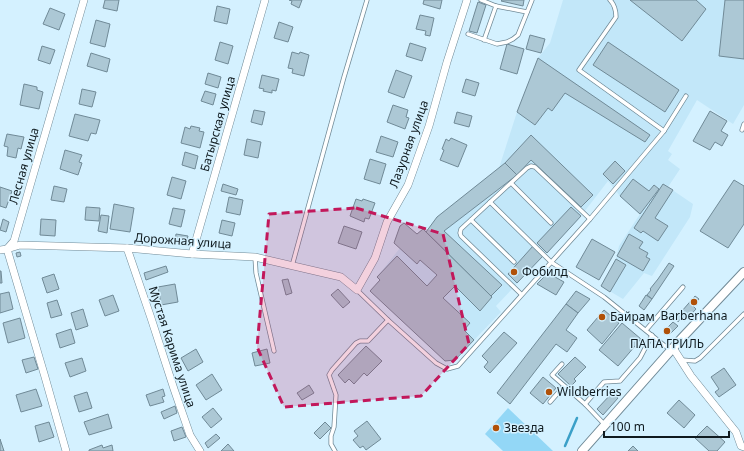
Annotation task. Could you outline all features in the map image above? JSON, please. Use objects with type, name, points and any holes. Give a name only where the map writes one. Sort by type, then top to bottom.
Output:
[{"type":"street","name":"Лесная улица","points":[[3,250],[14,240],[84,0]]},
{"type":"street","name":"Батырская улица","points":[[192,254],[265,0]]},
{"type":"street","name":"Лазурная улица","points":[[357,290],[375,258],[387,222],[408,185],[429,126],[447,62],[467,0]]},
{"type":"street","name":"Дорожная улица","points":[[3,250],[20,245],[127,248],[192,254],[255,257],[341,277],[357,290]]},
{"type":"street","name":"Мустая Карима улица","points":[[127,248],[190,435],[200,451]]},
{"type":"street","points":[[3,250],[43,370],[66,451]]},
{"type":"street","points":[[582,451],[673,348],[744,272]]},
{"type":"street","points":[[673,348],[691,376],[736,432],[742,448]]},
{"type":"lane","points":[[292,266],[344,77],[367,0]]},
{"type":"lane","points":[[481,0],[496,6],[527,12]]},
{"type":"lane","points":[[468,34],[497,44],[513,39],[518,35],[532,0]]},
{"type":"lane","points":[[610,0],[614,3],[616,17],[579,70],[664,131]]},
{"type":"lane","points":[[484,40],[496,6]]},
{"type":"lane","points":[[357,290],[436,363],[447,369],[458,366],[590,219],[664,131],[686,96]]},
{"type":"lane","points":[[742,130],[744,124]]},
{"type":"lane","points":[[522,294],[461,236],[461,229],[531,166],[535,167],[590,219]]},
{"type":"lane","points":[[511,183],[551,223]]},
{"type":"lane","points":[[490,202],[551,262],[604,297],[664,346],[673,348]]},
{"type":"lane","points":[[471,220],[514,262]]},
{"type":"lane","points":[[255,257],[256,273],[274,351]]},
{"type":"lane","points":[[646,330],[683,288]]},
{"type":"lane","points":[[681,360],[695,361],[700,358],[744,314]]},
{"type":"lane","points":[[335,451],[331,444],[331,436],[334,427],[336,395],[329,376],[332,370],[356,343],[360,341],[368,341],[388,320]]},
{"type":"lane","points":[[585,404],[604,382],[620,381],[640,358],[652,336]]},
{"type":"lane","points":[[562,364],[552,375],[585,404],[605,425]]},
{"type":"lane","points":[[550,402],[564,386]]},
{"type":"highlighted area","points":[[356,208],[443,234],[469,344],[421,396],[284,407],[257,347],[269,214]]},
{"type":"shaded area","points":[[563,0],[744,0],[744,105],[733,124],[697,100],[668,151],[672,154],[668,160],[680,169],[668,187],[693,204],[690,217],[652,276],[644,273],[623,299],[601,286],[616,259],[619,246],[640,214],[620,196],[608,181],[581,216],[496,306],[501,312],[455,360],[445,361],[377,277],[400,248],[423,229],[426,232],[437,217],[499,168],[517,112],[538,58],[550,43]]},
{"type":"shaded area","points":[[508,408],[553,451],[503,451],[485,434]]},
{"type":"building","points":[[105,0],[119,0],[117,11],[103,8]]},
{"type":"building","points":[[289,0],[302,0],[299,8],[291,4],[292,1]]},
{"type":"building","points":[[424,0],[442,0],[440,9],[423,4]]},
{"type":"building","points":[[524,0],[523,6],[501,1]]},
{"type":"building","points":[[630,0],[696,0],[706,9],[682,41]]},
{"type":"building","points":[[725,0],[744,0],[744,59],[719,56]]},
{"type":"building","points":[[478,2],[486,5],[477,33],[469,31]]},
{"type":"building","points":[[217,6],[230,9],[227,24],[214,21]]},
{"type":"building","points":[[50,8],[65,14],[59,30],[43,24]]},
{"type":"building","points":[[420,15],[434,18],[430,36],[425,35],[426,31],[416,29]]},
{"type":"building","points":[[96,20],[110,24],[105,47],[90,43]]},
{"type":"building","points":[[279,22],[293,27],[288,42],[274,38]]},
{"type":"building","points":[[530,35],[545,39],[541,53],[526,49]]},
{"type":"building","points":[[220,42],[233,46],[228,64],[215,60]]},
{"type":"building","points":[[608,42],[679,90],[665,112],[593,65]]},
{"type":"building","points":[[410,43],[426,48],[422,61],[406,56]]},
{"type":"building","points":[[507,44],[524,49],[517,74],[500,69]]},
{"type":"building","points":[[42,46],[55,50],[50,64],[38,60]]},
{"type":"building","points":[[292,52],[299,54],[300,52],[309,55],[304,76],[292,73],[293,69],[288,68]]},
{"type":"building","points":[[91,53],[110,59],[107,72],[87,66]]},
{"type":"building","points":[[538,58],[650,135],[645,142],[565,93],[552,111],[548,108],[535,125],[517,112]]},
{"type":"building","points":[[396,70],[412,76],[404,98],[388,92]]},
{"type":"building","points":[[208,73],[221,77],[218,88],[205,84]]},
{"type":"building","points":[[262,75],[279,79],[276,91],[272,90],[272,93],[263,91],[264,89],[259,88]]},
{"type":"building","points":[[466,79],[479,83],[475,96],[462,92]]},
{"type":"building","points":[[24,84],[37,87],[37,90],[43,92],[39,109],[20,105]]},
{"type":"building","points":[[82,89],[96,92],[92,107],[79,104]]},
{"type":"building","points":[[205,91],[216,94],[213,105],[201,101]]},
{"type":"building","points":[[393,105],[408,110],[406,117],[409,118],[405,129],[387,122]]},
{"type":"building","points":[[254,110],[265,112],[262,125],[251,122]]},
{"type":"building","points":[[710,111],[727,121],[721,131],[728,135],[722,146],[715,142],[710,150],[693,141]]},
{"type":"building","points":[[457,112],[472,116],[469,127],[454,123]]},
{"type":"building","points":[[75,114],[100,120],[96,134],[91,133],[88,141],[69,136]]},
{"type":"building","points":[[191,126],[200,128],[199,131],[204,132],[200,148],[181,143],[185,127],[190,129]]},
{"type":"building","points":[[7,134],[24,137],[21,149],[18,148],[16,158],[7,156],[8,147],[4,146]]},
{"type":"building","points":[[531,135],[593,195],[581,207],[531,160],[517,175],[505,163]]},
{"type":"building","points":[[381,136],[398,142],[393,157],[376,152]]},
{"type":"building","points":[[451,138],[467,145],[458,167],[440,160],[446,139],[449,141]]},
{"type":"building","points":[[247,139],[261,142],[258,158],[244,155]]},
{"type":"building","points":[[65,150],[82,155],[79,162],[82,163],[78,175],[60,169]]},
{"type":"building","points":[[185,152],[198,156],[195,169],[182,165]]},
{"type":"building","points":[[370,159],[386,164],[380,184],[364,179]]},
{"type":"building","points":[[615,161],[625,171],[613,184],[603,174]]},
{"type":"building","points":[[505,163],[517,175],[444,231],[502,285],[491,296],[426,232],[437,217]]},
{"type":"building","points":[[172,177],[186,181],[181,199],[167,195]]},
{"type":"building","points":[[633,179],[649,191],[654,185],[659,189],[640,214],[620,196]]},
{"type":"building","points":[[734,180],[744,186],[744,224],[728,248],[700,231]]},
{"type":"building","points":[[223,184],[238,189],[236,195],[221,191]]},
{"type":"building","points":[[663,184],[673,190],[655,218],[668,226],[658,241],[643,231],[641,233],[634,228]]},
{"type":"building","points":[[54,186],[67,189],[64,202],[51,200]]},
{"type":"building","points":[[0,187],[12,191],[6,208],[0,206]]},
{"type":"building","points":[[229,197],[243,200],[240,215],[226,212]]},
{"type":"building","points":[[356,199],[362,201],[363,199],[375,203],[369,219],[365,218],[364,222],[350,216]]},
{"type":"building","points":[[114,204],[134,208],[130,232],[110,229]]},
{"type":"building","points":[[86,207],[100,208],[99,221],[85,220]]},
{"type":"building","points":[[571,207],[581,216],[547,253],[537,243]]},
{"type":"building","points":[[173,208],[185,210],[181,227],[169,224]]},
{"type":"building","points":[[101,215],[109,216],[107,233],[98,231]]},
{"type":"building","points":[[3,219],[9,222],[6,232],[0,230]]},
{"type":"building","points":[[41,219],[56,220],[55,236],[40,235]]},
{"type":"building","points":[[222,220],[235,223],[232,236],[219,233]]},
{"type":"building","points":[[404,223],[417,234],[423,229],[492,297],[480,311],[455,286],[443,298],[470,323],[464,330],[474,340],[455,360],[445,361],[370,291],[380,280],[377,277],[397,256],[427,286],[437,275],[420,260],[417,264],[394,243],[400,226]]},
{"type":"building","points":[[344,226],[362,232],[356,249],[338,243]]},
{"type":"building","points":[[176,234],[188,236],[186,243],[175,242]]},
{"type":"building","points":[[629,234],[643,242],[639,248],[648,253],[646,257],[650,259],[643,271],[617,256]]},
{"type":"building","points":[[592,239],[615,252],[599,280],[576,267]]},
{"type":"building","points":[[533,246],[543,256],[517,283],[508,274]]},
{"type":"building","points":[[20,252],[21,256],[17,257],[16,253]]},
{"type":"building","points":[[616,259],[626,265],[610,292],[601,286]]},
{"type":"building","points":[[669,263],[674,266],[652,299],[647,295]]},
{"type":"building","points":[[166,266],[168,272],[146,280],[144,273]]},
{"type":"building","points":[[1,271],[2,283],[0,283]]},
{"type":"building","points":[[548,273],[564,282],[556,295],[537,284]]},
{"type":"building","points":[[54,274],[59,289],[47,293],[42,278]]},
{"type":"building","points":[[288,279],[292,293],[286,295],[282,280]]},
{"type":"building","points":[[175,284],[178,302],[161,305],[158,287]]},
{"type":"building","points":[[338,289],[350,302],[343,308],[331,295]]},
{"type":"building","points":[[576,291],[590,299],[578,313],[566,304]]},
{"type":"building","points":[[9,292],[13,309],[0,313],[0,294]]},
{"type":"building","points":[[113,295],[119,311],[105,316],[99,300]]},
{"type":"building","points":[[646,295],[652,299],[644,310],[639,306]]},
{"type":"building","points":[[695,296],[699,299],[693,306],[696,309],[685,321],[681,318],[678,322],[675,319]]},
{"type":"building","points":[[57,300],[62,315],[51,318],[47,303]]},
{"type":"building","points":[[566,304],[578,313],[566,330],[577,338],[567,352],[556,344],[510,404],[497,393]]},
{"type":"building","points":[[83,309],[88,326],[76,330],[71,313]]},
{"type":"building","points":[[604,310],[619,323],[602,344],[587,330]]},
{"type":"building","points":[[20,318],[25,338],[8,343],[3,323]]},
{"type":"building","points":[[673,322],[678,326],[670,334],[665,330]]},
{"type":"building","points":[[622,323],[641,339],[618,366],[599,350]]},
{"type":"building","points":[[71,329],[75,343],[60,348],[56,334]]},
{"type":"building","points":[[504,332],[517,343],[490,373],[484,367],[488,362],[482,356]]},
{"type":"building","points":[[366,346],[382,361],[367,376],[364,373],[354,384],[349,379],[345,383],[338,375]]},
{"type":"building","points":[[196,349],[203,362],[188,371],[181,358]]},
{"type":"building","points":[[267,349],[270,363],[255,366],[252,353]]},
{"type":"building","points":[[34,357],[38,369],[26,373],[22,360]]},
{"type":"building","points":[[575,357],[586,367],[574,379],[576,381],[571,386],[558,374]]},
{"type":"building","points":[[82,358],[86,371],[70,377],[65,363]]},
{"type":"building","points":[[724,368],[736,385],[719,397],[715,392],[719,389],[711,377]]},
{"type":"building","points":[[212,374],[222,390],[206,400],[196,385]]},
{"type":"building","points":[[543,377],[556,388],[543,404],[530,393]]},
{"type":"building","points":[[309,385],[314,393],[302,400],[297,393]]},
{"type":"building","points":[[36,389],[42,406],[21,412],[16,395]]},
{"type":"building","points":[[163,389],[165,396],[162,397],[164,402],[150,406],[146,395]]},
{"type":"building","points":[[87,392],[92,408],[79,412],[74,396]]},
{"type":"building","points":[[612,393],[618,398],[603,415],[597,409]]},
{"type":"building","points":[[679,400],[695,415],[684,428],[667,413]]},
{"type":"building","points":[[175,406],[177,413],[164,419],[161,412]]},
{"type":"building","points":[[213,408],[222,419],[211,428],[202,417]]},
{"type":"building","points":[[108,414],[112,428],[89,435],[84,422]]},
{"type":"building","points":[[367,421],[381,439],[366,450],[363,446],[360,448],[353,440],[358,436],[354,431]]},
{"type":"building","points":[[49,422],[54,437],[39,442],[35,426]]},
{"type":"building","points":[[325,422],[331,428],[320,439],[314,433]]},
{"type":"building","points":[[707,426],[725,442],[717,451],[709,451],[695,438]]},
{"type":"building","points":[[182,427],[186,437],[174,441],[171,431]]},
{"type":"building","points":[[216,434],[220,438],[208,448],[205,443]]},
{"type":"building","points":[[0,439],[4,451],[0,451]]},
{"type":"building","points":[[228,444],[234,451],[221,451]]},
{"type":"building","points":[[102,445],[103,448],[112,445],[113,451],[89,451],[89,450]]},
{"type":"building","points":[[633,446],[638,451],[628,451]]},
{"type":"waterway","points":[[565,446],[577,418]]},
{"type":"place","name":"Фобилд","points":[[514,272]]},
{"type":"place","name":"Barberhana","points":[[694,302]]},
{"type":"place","name":"Байрам","points":[[602,317]]},
{"type":"place","name":"ПАПА ГРИЛЬ","points":[[667,331]]},
{"type":"place","name":"Wildberries","points":[[549,392]]},
{"type":"place","name":"Звезда","points":[[496,428]]}]
